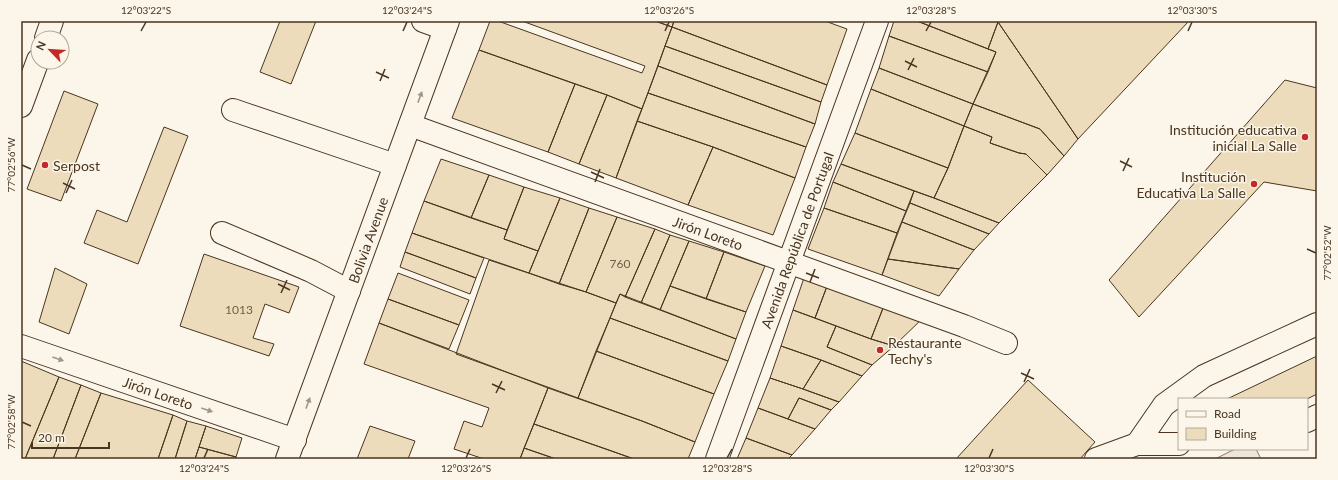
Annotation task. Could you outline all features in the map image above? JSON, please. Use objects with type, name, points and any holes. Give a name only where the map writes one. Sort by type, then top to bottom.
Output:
[{"type":"street","points":[[422,21],[446,25]]},
{"type":"street","name":"Avenida República de Portugal","points":[[717,459],[876,21]]},
{"type":"street","name":"Bolivia Avenue","points":[[291,449],[446,25]]},
{"type":"street","points":[[21,106],[34,70]]},
{"type":"street","points":[[233,110],[395,165]]},
{"type":"street","name":"Jirón Loreto","points":[[410,125],[964,326],[1006,343]]},
{"type":"street","points":[[222,233],[311,271],[349,291]]},
{"type":"street","points":[[1137,444],[1164,405],[1204,376],[1317,324]]},
{"type":"street","name":"Jirón Loreto","points":[[21,346],[291,449]]},
{"type":"street","points":[[1308,420],[1317,416]]},
{"type":"street","points":[[1096,459],[1137,444],[1178,444]]},
{"type":"shaded area","points":[[1233,450],[1256,450],[1261,459],[1215,459]]},
{"type":"building","points":[[280,21],[316,21],[291,84],[260,72]]},
{"type":"building","points":[[490,21],[498,21],[642,73],[645,66],[522,21],[655,21],[672,27],[642,109],[607,95],[479,50]]},
{"type":"building","points":[[655,21],[674,21],[672,27]]},
{"type":"building","points":[[674,21],[825,21],[847,29],[827,85],[672,27]]},
{"type":"building","points":[[894,21],[917,21],[996,52],[988,72],[889,36]]},
{"type":"building","points":[[917,21],[995,21],[998,22],[988,49]]},
{"type":"building","points":[[998,21],[1189,21],[1078,139]]},
{"type":"building","points":[[998,22],[1078,139],[1064,156],[1040,129],[973,104],[996,52],[988,49]]},
{"type":"building","points":[[672,27],[827,85],[821,102],[665,46]]},
{"type":"building","points":[[889,36],[988,72],[973,104],[879,68]]},
{"type":"building","points":[[665,46],[821,102],[815,124],[658,66]]},
{"type":"building","points":[[479,50],[575,84],[548,152],[452,118]]},
{"type":"building","points":[[658,66],[815,124],[806,147],[648,93]]},
{"type":"building","points":[[879,68],[973,104],[964,126],[871,89]]},
{"type":"building","points":[[1285,80],[1317,88],[1317,191],[1264,182],[1139,317],[1109,280]]},
{"type":"building","points":[[575,84],[607,95],[579,164],[548,152]]},
{"type":"building","points":[[871,89],[964,126],[948,168],[855,133]]},
{"type":"building","points":[[64,91],[98,104],[61,201],[27,189]]},
{"type":"building","points":[[648,93],[806,147],[795,178],[713,147],[637,121]]},
{"type":"building","points":[[607,95],[642,109],[616,178],[579,164]]},
{"type":"building","points":[[973,104],[1040,129],[1064,156],[1047,175],[1026,154],[990,143],[992,137],[964,126]]},
{"type":"building","points":[[637,121],[713,147],[688,205],[616,178]]},
{"type":"building","points":[[964,126],[992,137],[990,143],[1026,154],[1047,175],[999,223],[934,198],[948,168]]},
{"type":"building","points":[[164,127],[188,136],[138,264],[84,243],[97,210],[127,222]]},
{"type":"building","points":[[855,133],[948,168],[934,198],[841,164]]},
{"type":"building","points":[[713,147],[795,178],[773,235],[688,205]]},
{"type":"building","points":[[441,159],[489,175],[471,218],[424,201]]},
{"type":"building","points":[[841,164],[914,191],[906,211],[833,182]]},
{"type":"building","points":[[489,175],[524,187],[507,230],[471,218]]},
{"type":"building","points":[[833,182],[906,211],[897,233],[824,208]]},
{"type":"building","points":[[524,187],[560,198],[538,251],[504,239]]},
{"type":"building","points":[[914,191],[999,223],[989,234],[910,203]]},
{"type":"building","points":[[560,198],[589,208],[559,284],[529,273]]},
{"type":"building","points":[[424,201],[507,230],[504,239],[538,251],[529,273],[412,233]]},
{"type":"building","points":[[910,203],[989,234],[974,250],[902,222]]},
{"type":"building","points":[[589,208],[617,217],[586,292],[559,284]]},
{"type":"building","points":[[824,208],[897,233],[882,275],[808,249]]},
{"type":"building","points":[[617,217],[655,229],[625,297],[620,294],[616,303],[586,292]]},
{"type":"building","points":[[902,222],[974,250],[959,269],[888,259]]},
{"type":"building","points":[[655,229],[670,235],[641,303],[625,297]]},
{"type":"building","points":[[412,233],[484,258],[476,278],[405,252]]},
{"type":"building","points":[[670,235],[689,241],[660,310],[641,303]]},
{"type":"building","points":[[689,241],[724,252],[706,299],[670,286]]},
{"type":"building","points":[[405,252],[476,278],[470,294],[400,267]]},
{"type":"building","points":[[724,252],[765,266],[746,312],[706,299]]},
{"type":"building","points":[[204,254],[299,287],[289,313],[265,304],[253,338],[274,344],[269,356],[180,326]]},
{"type":"building","points":[[888,259],[959,269],[939,296],[882,275]]},
{"type":"building","points":[[489,260],[616,303],[578,398],[456,354]]},
{"type":"building","points":[[55,268],[87,284],[69,334],[39,322]]},
{"type":"building","points":[[806,272],[829,281],[815,318],[793,310]]},
{"type":"building","points":[[398,273],[469,300],[459,325],[388,299]]},
{"type":"building","points":[[829,281],[885,303],[871,339],[815,318]]},
{"type":"building","points":[[670,286],[746,312],[736,339],[660,310]]},
{"type":"building","points":[[620,294],[736,339],[728,361],[610,318]]},
{"type":"building","points":[[388,299],[459,325],[449,349],[379,323]]},
{"type":"building","points":[[885,303],[924,317],[894,346],[871,339]]},
{"type":"building","points":[[793,310],[836,326],[827,347],[872,365],[862,376],[781,346]]},
{"type":"building","points":[[610,318],[728,361],[714,394],[596,351]]},
{"type":"building","points":[[379,323],[548,388],[520,459],[484,459],[454,449],[464,421],[482,427],[489,408],[364,364]]},
{"type":"building","points":[[836,326],[894,346],[872,365],[827,347]]},
{"type":"building","points":[[781,346],[821,360],[803,389],[770,378]]},
{"type":"building","points":[[596,351],[714,394],[695,442],[578,398]]},
{"type":"building","points":[[1317,356],[1317,394],[1308,398],[1229,398]]},
{"type":"building","points":[[821,360],[862,376],[839,402],[803,389]]},
{"type":"building","points":[[21,361],[59,377],[25,459],[21,459]]},
{"type":"building","points":[[59,377],[81,385],[53,459],[25,459]]},
{"type":"building","points":[[770,378],[839,402],[831,410],[799,398],[788,419],[758,408]]},
{"type":"building","points":[[1028,380],[1095,442],[1080,459],[956,459]]},
{"type":"building","points":[[81,385],[101,393],[75,459],[53,459]]},
{"type":"building","points":[[548,388],[642,421],[695,442],[688,459],[634,459],[534,424]]},
{"type":"building","points":[[101,393],[173,415],[158,459],[75,459]]},
{"type":"building","points":[[799,398],[831,410],[815,429],[788,419]]},
{"type":"building","points":[[758,408],[815,429],[792,455],[746,438]]},
{"type":"building","points":[[173,415],[187,421],[175,459],[158,459]]},
{"type":"building","points":[[187,421],[206,426],[195,459],[175,459]]},
{"type":"building","points":[[534,424],[634,459],[556,459],[524,448]]},
{"type":"building","points":[[206,426],[242,438],[236,457],[199,447]]},
{"type":"building","points":[[370,426],[415,441],[408,459],[357,459]]},
{"type":"building","points":[[746,438],[792,455],[788,459],[737,459]]},
{"type":"building","points":[[199,447],[236,457],[236,459],[195,459]]},
{"type":"building","points":[[524,448],[556,459],[520,459]]},
{"type":"place","name":"Institución educativa inicial La Salle","points":[[1305,137]]},
{"type":"place","name":"Serpost","points":[[45,165]]},
{"type":"place","name":"Institución Educativa La Salle","points":[[1254,184]]},
{"type":"place","name":"Restaurante Techy's","points":[[880,350]]}]
